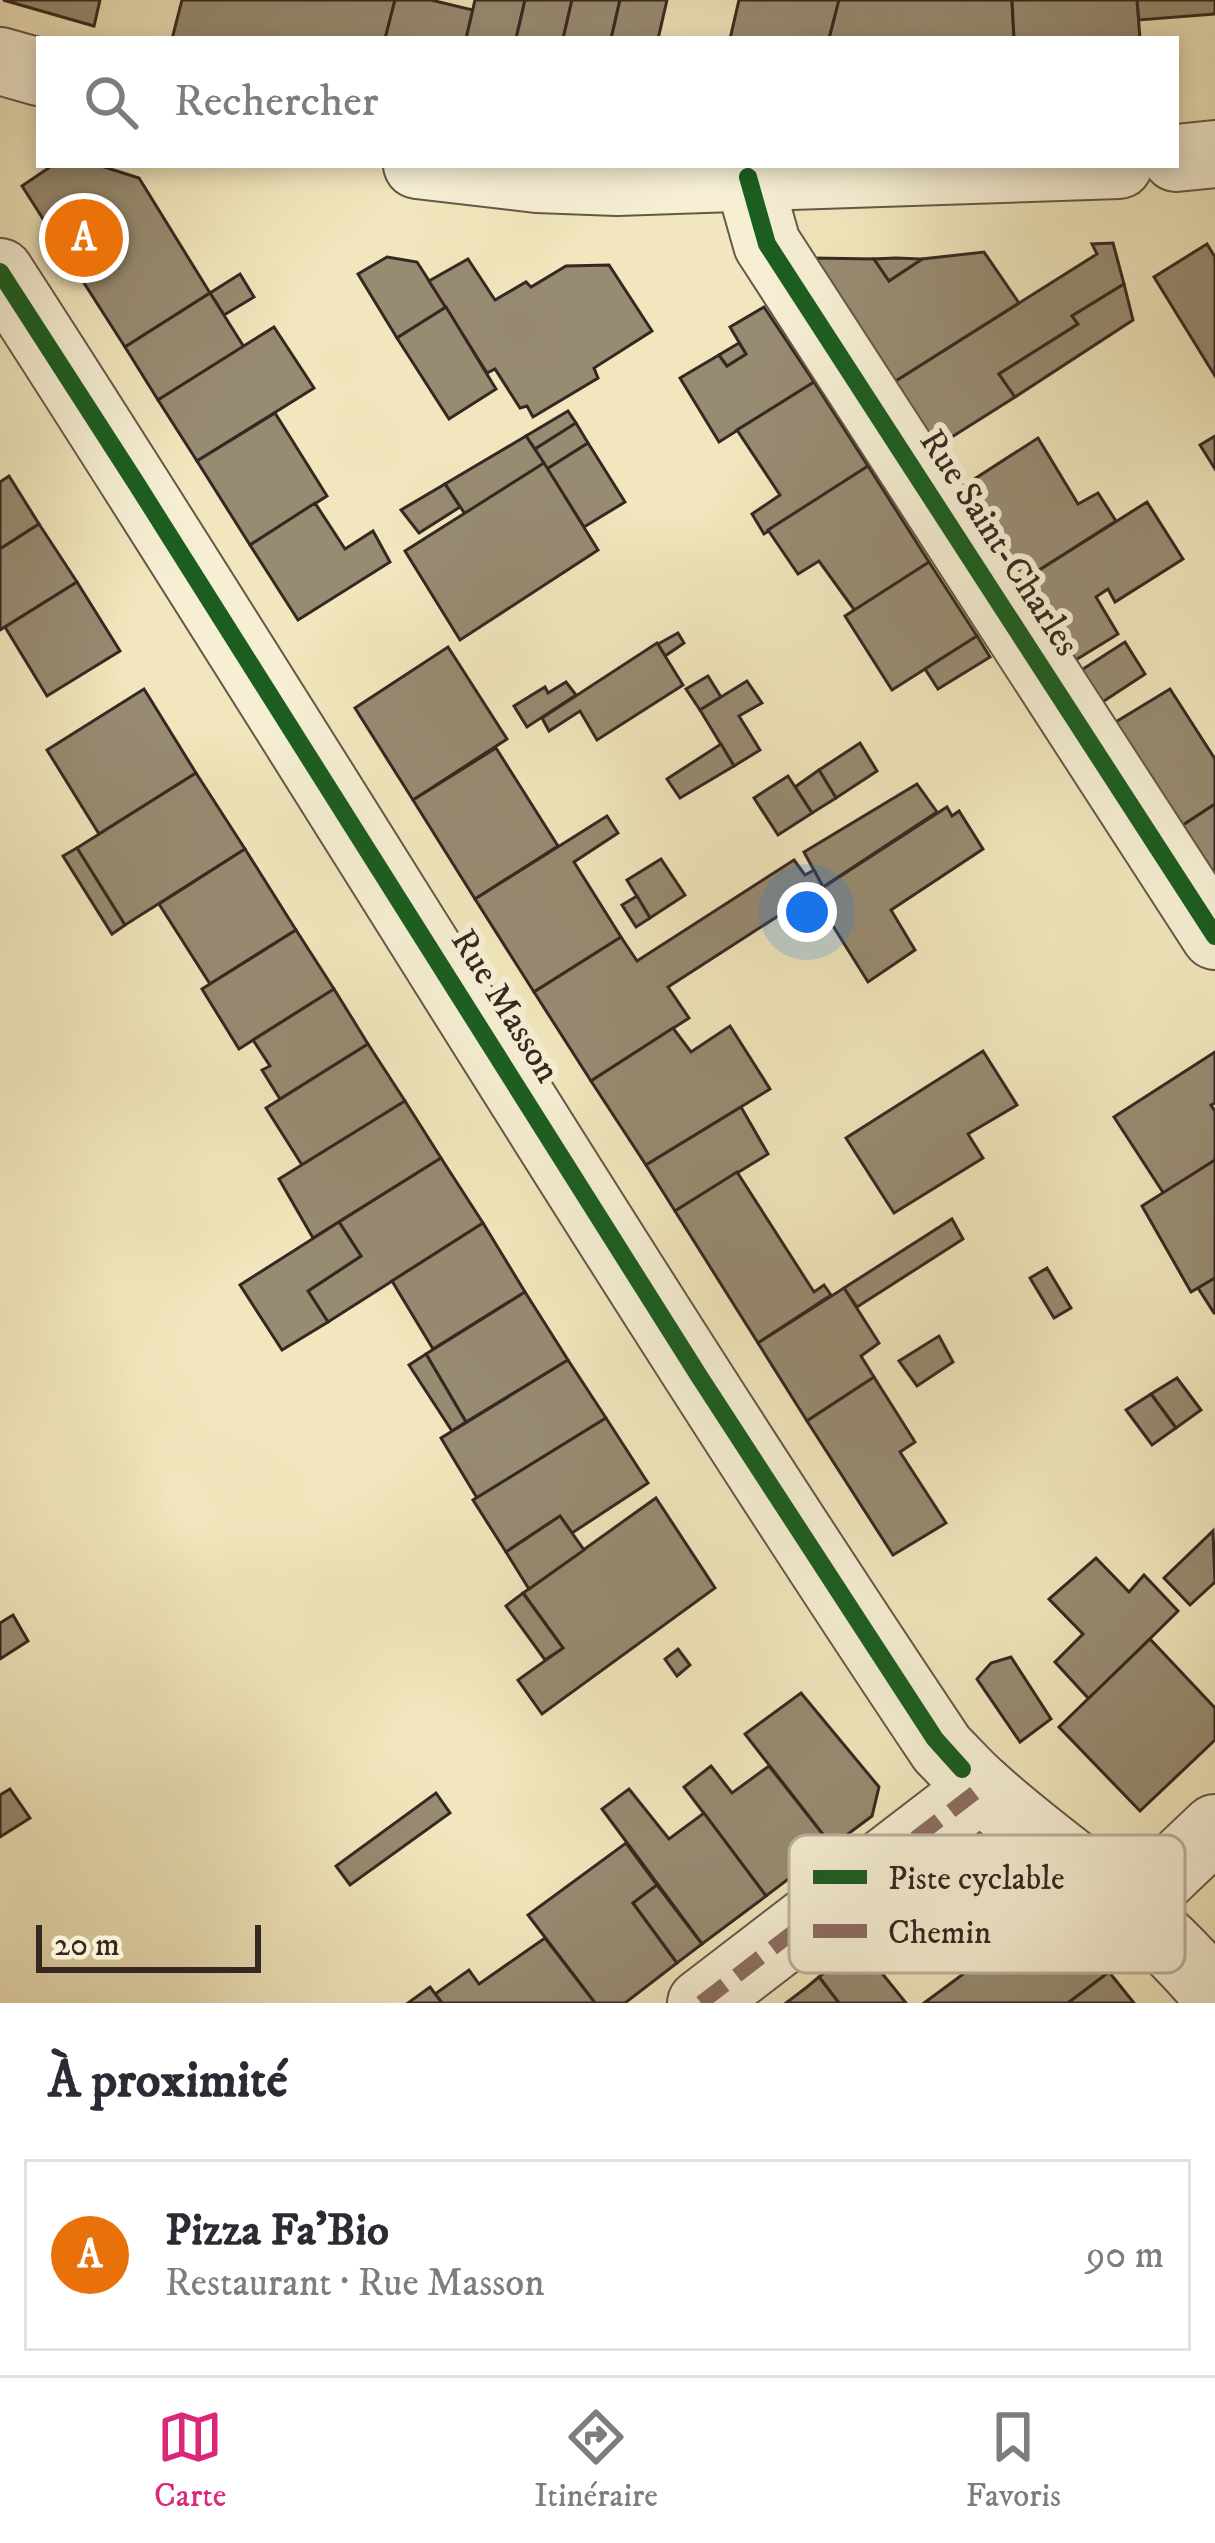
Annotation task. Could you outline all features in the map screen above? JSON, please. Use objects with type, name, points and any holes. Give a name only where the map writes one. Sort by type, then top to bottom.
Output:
[{"type":"street","points":[[0,61],[36,71]]},
{"type":"street","points":[[1179,158],[1215,154]]},
{"type":"street","points":[[443,168],[617,182],[1019,168]]},
{"type":"street","name":"Rue Saint-Charles","points":[[748,176],[766,244],[1215,936]]},
{"type":"street","name":"Rue Masson","points":[[0,272],[699,1376],[942,1749],[1040,1835]]},
{"type":"street","points":[[920,1835],[981,1788]]},
{"type":"street","points":[[1185,1857],[1215,1828]]},
{"type":"street","points":[[701,2003],[789,1935]]},
{"type":"street","name":"Rue Masson","points":[[1185,1959],[1215,1995]]},
{"type":"building","points":[[3,0],[100,0],[94,26]]},
{"type":"building","points":[[182,0],[395,0],[386,36],[173,36]]},
{"type":"building","points":[[395,0],[431,0],[473,10],[467,36],[386,36]]},
{"type":"building","points":[[475,0],[525,0],[517,36],[467,36]]},
{"type":"building","points":[[525,0],[572,0],[564,36],[517,36]]},
{"type":"building","points":[[572,0],[620,0],[612,36],[564,36]]},
{"type":"building","points":[[620,0],[667,0],[659,36],[612,36]]},
{"type":"building","points":[[739,0],[839,0],[830,36],[731,36]]},
{"type":"building","points":[[839,0],[1012,0],[1014,36],[830,36]]},
{"type":"building","points":[[1012,0],[1137,0],[1140,36],[1014,36]]},
{"type":"building","points":[[1137,0],[1215,0],[1215,14],[1139,20]]},
{"type":"building","points":[[49,168],[107,168],[139,178],[210,293],[125,347],[22,186]]},
{"type":"building","points":[[1113,243],[1124,284],[1072,316],[1078,324],[999,374],[1015,397],[936,447],[894,382],[1097,254],[1092,244]]},
{"type":"building","points":[[1207,244],[1215,257],[1215,376],[1154,277]]},
{"type":"building","points":[[984,252],[1019,303],[894,382],[815,258],[874,259],[889,281],[922,259]]},
{"type":"building","points":[[387,257],[417,262],[446,307],[397,338],[358,274]]},
{"type":"building","points":[[468,259],[495,300],[526,282],[531,287],[566,266],[609,265],[652,331],[594,368],[598,378],[533,417],[527,406],[520,408],[495,369],[487,373],[429,281]]},
{"type":"building","points":[[874,259],[922,259],[889,281]]},
{"type":"building","points":[[240,274],[254,297],[224,315],[210,293]]},
{"type":"building","points":[[1124,284],[1133,320],[1015,397],[999,374],[1078,324],[1072,316]]},
{"type":"building","points":[[210,293],[244,347],[158,400],[125,347]]},
{"type":"building","points":[[446,307],[496,389],[449,419],[397,338]]},
{"type":"building","points":[[764,307],[814,382],[719,442],[680,378],[719,355],[727,366],[746,354],[730,327]]},
{"type":"building","points":[[274,327],[314,388],[197,461],[158,400]]},
{"type":"building","points":[[739,343],[746,354],[727,366],[719,355]]},
{"type":"building","points":[[814,382],[868,466],[764,534],[752,514],[780,495],[737,430]]},
{"type":"building","points":[[568,411],[576,423],[535,449],[526,436]]},
{"type":"building","points":[[275,413],[327,496],[250,545],[197,461]]},
{"type":"building","points":[[576,423],[588,443],[547,469],[535,449]]},
{"type":"building","points":[[526,436],[544,463],[465,514],[445,484]]},
{"type":"building","points":[[1215,436],[1215,469],[1200,445]]},
{"type":"building","points":[[1038,438],[1078,504],[1098,493],[1116,521],[1022,581],[962,487]]},
{"type":"building","points":[[588,443],[625,502],[584,527],[547,469]]},
{"type":"building","points":[[544,463],[598,550],[460,640],[405,551]]},
{"type":"building","points":[[868,466],[929,562],[855,611],[819,561],[798,574],[768,530]]},
{"type":"building","points":[[9,476],[39,524],[0,549],[0,482]]},
{"type":"building","points":[[445,484],[460,507],[419,533],[401,510]]},
{"type":"building","points":[[1147,502],[1183,559],[1115,602],[1108,589],[1096,597],[1118,634],[1074,661],[1022,581]]},
{"type":"building","points":[[315,503],[345,549],[373,531],[390,562],[298,620],[250,545]]},
{"type":"building","points":[[39,524],[77,582],[0,630],[0,549]]},
{"type":"building","points":[[929,562],[977,636],[892,690],[845,616]]},
{"type":"building","points":[[77,582],[120,651],[47,696],[5,627]]},
{"type":"building","points":[[678,633],[684,643],[665,656],[658,644]]},
{"type":"building","points":[[977,636],[990,657],[938,689],[925,669]]},
{"type":"building","points":[[1125,642],[1145,674],[1101,703],[1080,671]]},
{"type":"building","points":[[657,643],[683,685],[597,740],[580,711],[549,731],[542,718]]},
{"type":"building","points":[[448,647],[507,739],[413,800],[355,708]]},
{"type":"building","points":[[708,676],[721,697],[700,710],[686,689]]},
{"type":"building","points":[[747,681],[762,703],[739,716],[760,750],[734,766],[700,710]]},
{"type":"building","points":[[566,682],[576,695],[527,727],[514,706],[545,687],[548,693]]},
{"type":"building","points":[[144,689],[196,773],[99,834],[47,750]]},
{"type":"building","points":[[1170,689],[1215,759],[1215,804],[1180,827],[1114,723]]},
{"type":"building","points":[[860,743],[877,771],[836,798],[819,770]]},
{"type":"building","points":[[721,744],[734,766],[680,798],[667,779]]},
{"type":"building","points":[[496,748],[558,846],[475,899],[413,800]]},
{"type":"building","points":[[819,770],[836,798],[812,813],[795,787]]},
{"type":"building","points":[[196,773],[245,849],[125,925],[77,848]]},
{"type":"building","points":[[788,776],[812,813],[778,835],[754,798]]},
{"type":"building","points":[[917,784],[937,812],[823,887],[804,852]]},
{"type":"building","points":[[1215,804],[1215,881],[1180,827]]},
{"type":"building","points":[[947,807],[952,816],[959,811],[983,849],[891,910],[915,950],[868,982],[813,894]]},
{"type":"building","points":[[607,816],[618,833],[574,862],[621,937],[534,992],[475,899]]},
{"type":"building","points":[[77,848],[125,925],[112,934],[63,856]]},
{"type":"building","points":[[245,849],[296,930],[210,984],[159,904]]},
{"type":"building","points":[[661,859],[685,895],[650,918],[627,880]]},
{"type":"building","points":[[794,860],[805,875],[814,870],[823,887],[668,987],[689,1018],[591,1081],[534,992],[621,937],[637,961]]},
{"type":"building","points":[[637,896],[650,918],[636,927],[622,905]]},
{"type":"building","points":[[296,930],[334,989],[239,1049],[202,989]]},
{"type":"building","points":[[334,989],[368,1044],[280,1099],[262,1070],[270,1066],[253,1040]]},
{"type":"building","points":[[730,1026],[770,1089],[646,1165],[591,1081],[673,1028],[691,1052]]},
{"type":"building","points":[[368,1044],[405,1101],[302,1165],[266,1108]]},
{"type":"building","points":[[983,1051],[1017,1105],[968,1134],[983,1158],[894,1213],[846,1138]]},
{"type":"building","points":[[1215,1052],[1215,1103],[1211,1105],[1215,1160],[1164,1194],[1114,1117]]},
{"type":"building","points":[[405,1101],[441,1158],[313,1238],[279,1179]]},
{"type":"building","points":[[741,1107],[768,1154],[675,1211],[646,1165]]},
{"type":"building","points":[[441,1158],[483,1223],[328,1322],[308,1291],[361,1256],[339,1222]]},
{"type":"building","points":[[1215,1160],[1215,1278],[1191,1292],[1142,1206]]},
{"type":"building","points":[[737,1172],[814,1292],[824,1285],[831,1295],[758,1343],[675,1211]]},
{"type":"building","points":[[952,1219],[963,1239],[857,1307],[844,1288]]},
{"type":"building","points":[[339,1222],[361,1256],[308,1291],[328,1322],[282,1350],[240,1285]]},
{"type":"building","points":[[483,1223],[525,1292],[433,1349],[392,1281]]},
{"type":"building","points":[[1047,1268],[1071,1308],[1054,1318],[1030,1278]]},
{"type":"building","points":[[1215,1278],[1215,1313],[1214,1313],[1198,1288]]},
{"type":"building","points":[[844,1288],[879,1343],[861,1356],[874,1377],[807,1421],[758,1343]]},
{"type":"building","points":[[525,1292],[568,1360],[466,1422],[426,1354]]},
{"type":"building","points":[[939,1336],[953,1362],[917,1386],[899,1361]]},
{"type":"building","points":[[426,1354],[466,1422],[452,1431],[409,1365]]},
{"type":"building","points":[[568,1360],[606,1418],[477,1498],[441,1438]]},
{"type":"building","points":[[874,1377],[915,1442],[900,1452],[946,1523],[893,1555],[807,1421]]},
{"type":"building","points":[[1177,1378],[1201,1410],[1176,1428],[1151,1394]]},
{"type":"building","points":[[1151,1394],[1176,1428],[1152,1445],[1126,1410]]},
{"type":"building","points":[[606,1418],[648,1483],[572,1533],[560,1516],[506,1552],[473,1500]]},
{"type":"building","points":[[656,1498],[715,1588],[542,1714],[518,1680],[563,1648],[523,1593]]},
{"type":"building","points":[[560,1516],[584,1550],[529,1589],[506,1552]]},
{"type":"building","points":[[1213,1531],[1215,1582],[1190,1605],[1164,1578]]},
{"type":"building","points":[[1096,1558],[1129,1592],[1144,1575],[1178,1611],[1089,1699],[1055,1662],[1083,1634],[1049,1599]]},
{"type":"building","points":[[523,1593],[563,1648],[545,1660],[506,1606]]},
{"type":"building","points":[[13,1615],[28,1641],[0,1659],[0,1623]]},
{"type":"building","points":[[1150,1639],[1215,1708],[1215,1740],[1140,1811],[1059,1727]]},
{"type":"building","points":[[678,1649],[690,1665],[677,1676],[665,1659]]},
{"type":"building","points":[[1011,1657],[1051,1719],[1020,1742],[977,1679],[991,1663]]},
{"type":"building","points":[[801,1693],[879,1787],[872,1816],[847,1835],[823,1835],[745,1734]]},
{"type":"building","points":[[711,1766],[732,1793],[769,1766],[823,1835],[789,1835],[789,1879],[766,1896],[684,1787]]},
{"type":"building","points":[[10,1789],[30,1818],[0,1837],[0,1795]]},
{"type":"building","points":[[629,1789],[669,1839],[704,1813],[766,1896],[702,1944],[602,1809]]},
{"type":"building","points":[[436,1793],[450,1813],[350,1885],[336,1866]]},
{"type":"building","points":[[626,1843],[657,1885],[633,1903],[677,1963],[625,2003],[595,2003],[528,1915]]},
{"type":"building","points":[[657,1885],[702,1944],[677,1963],[633,1903]]},
{"type":"building","points":[[545,1938],[595,2003],[442,2003],[435,1994],[469,1970],[479,1984]]},
{"type":"building","points":[[824,1973],[882,1973],[906,2003],[839,2003],[819,1977]]},
{"type":"building","points":[[965,1973],[1108,1973],[1068,2003],[924,2003]]},
{"type":"building","points":[[1110,1973],[1134,2003],[1068,2003]]},
{"type":"building","points":[[819,1977],[839,2003],[786,2003],[807,1987]]},
{"type":"building","points":[[430,1987],[442,2003],[408,2003]]},
{"type":"marked path","points":[[920,1835],[981,1788]]},
{"type":"marked path","points":[[701,2003],[789,1935]]},
{"type":"cycle path","points":[[748,177],[767,244],[1215,936]]},
{"type":"cycle path","points":[[0,272],[699,1376],[935,1739],[962,1769]]},
{"type":"place","name":"Pizza Fa'Bio","points":[[84,238]]}]
